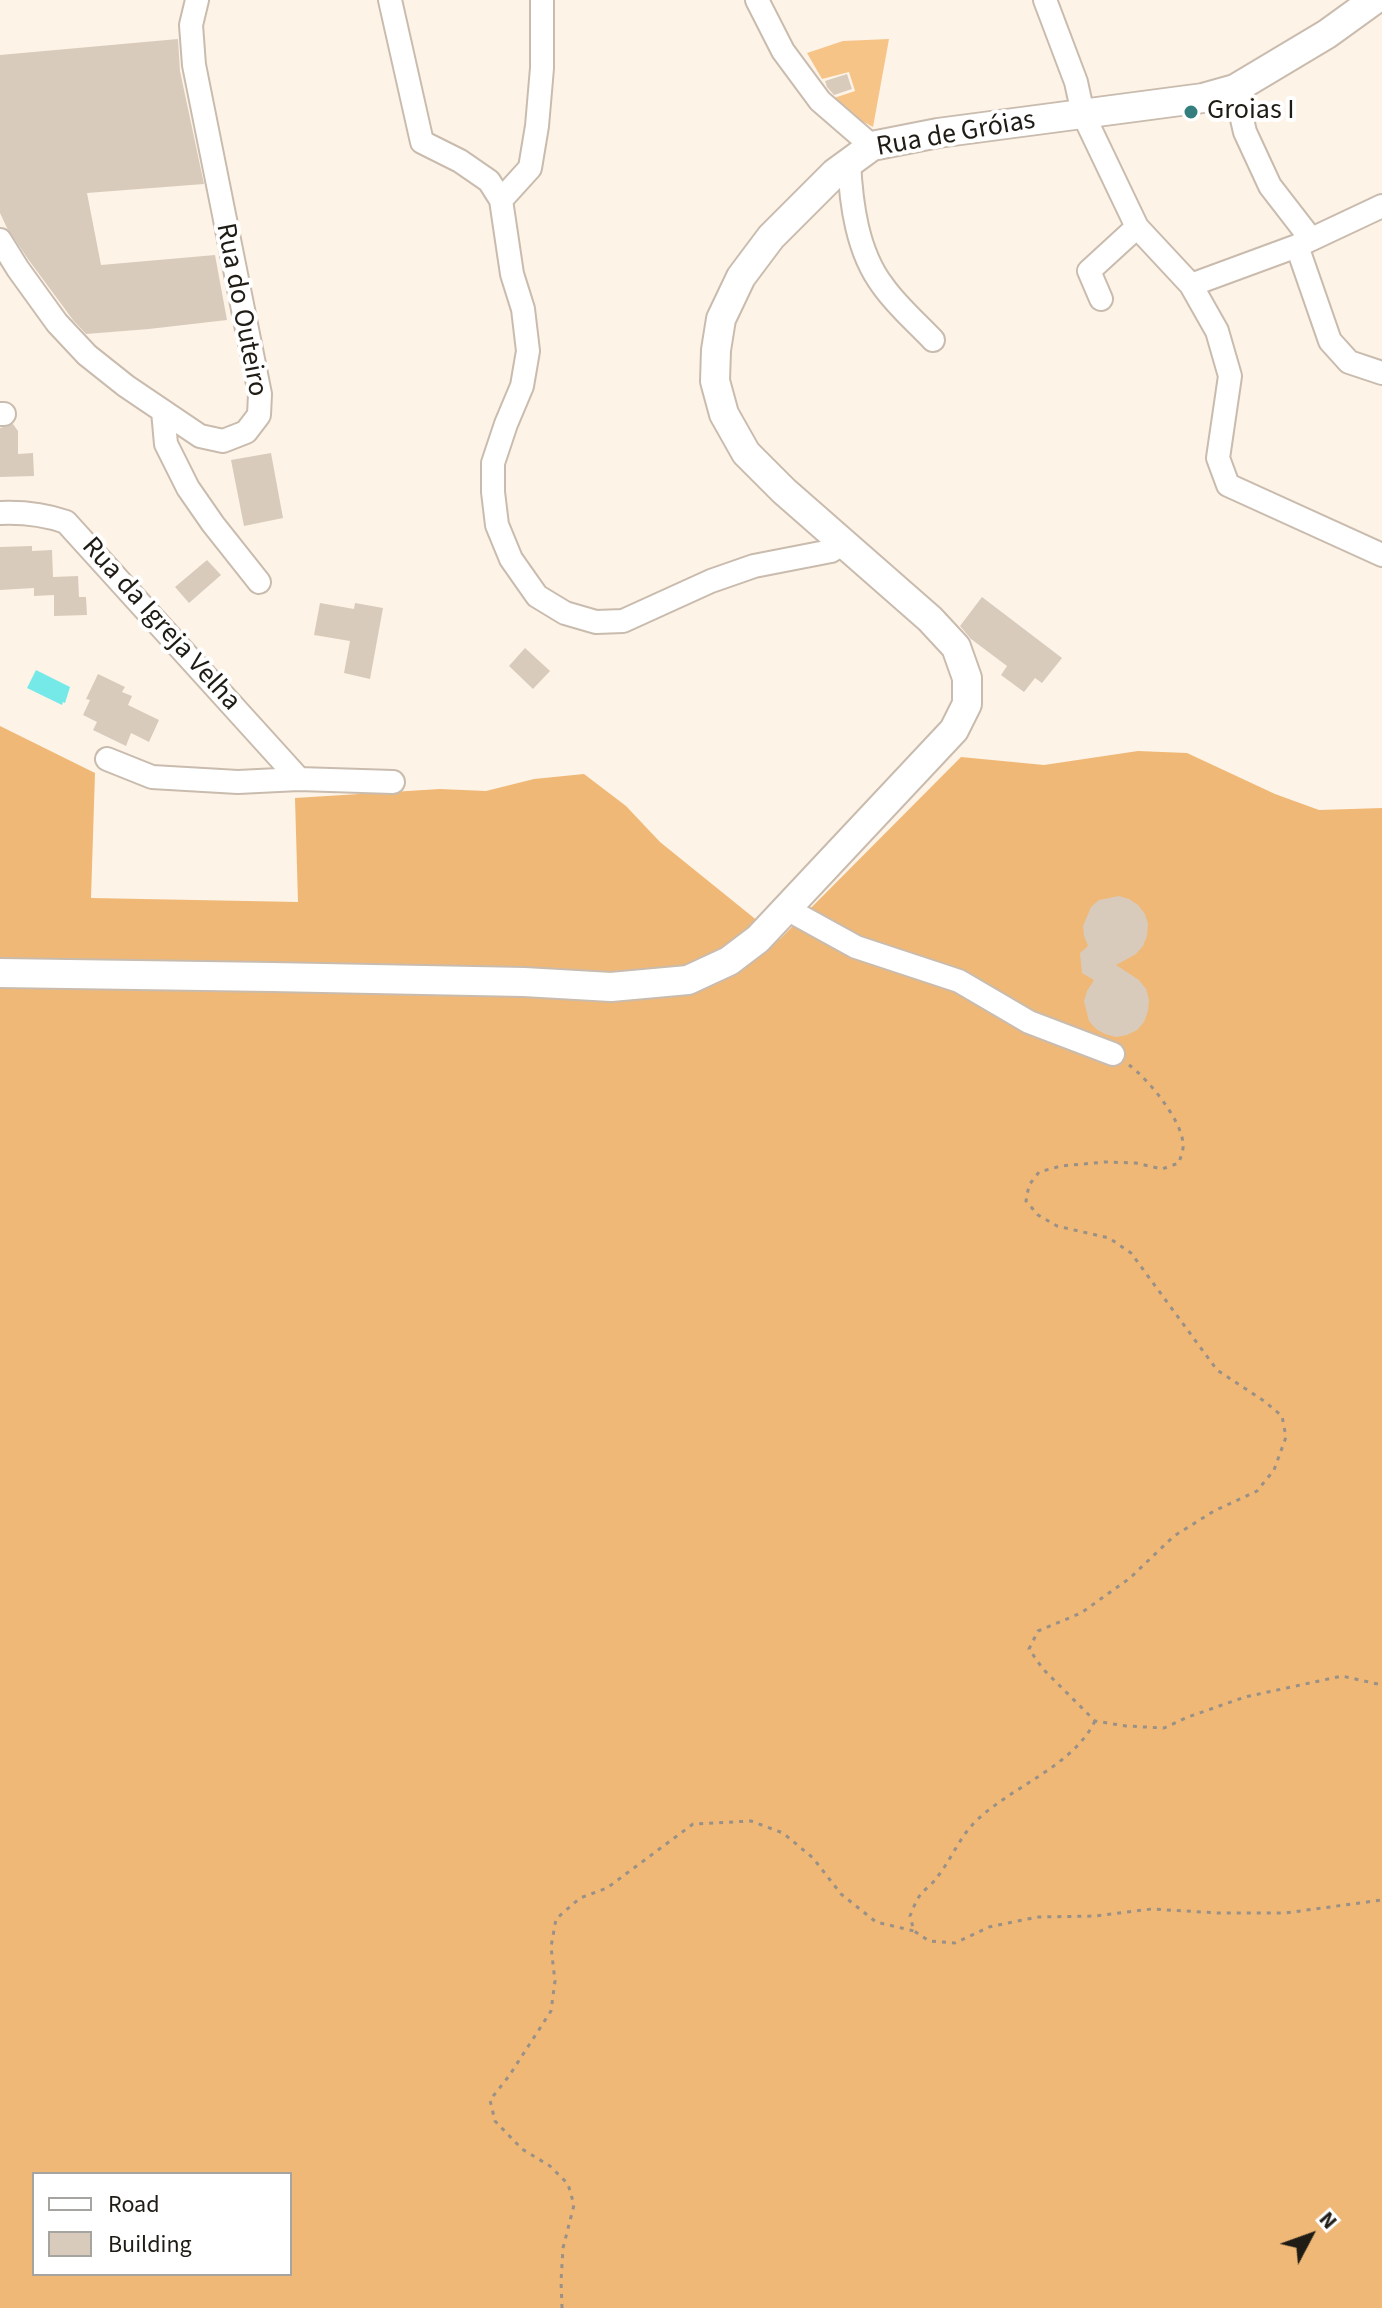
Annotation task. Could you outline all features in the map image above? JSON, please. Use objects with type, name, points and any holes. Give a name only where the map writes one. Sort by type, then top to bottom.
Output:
[{"type":"street","name":"Rua do Outeiro","points":[[0,240],[57,323],[87,355],[126,386],[200,436],[223,441],[246,432],[259,415],[260,394],[194,65],[191,25],[197,0]]},
{"type":"street","points":[[390,0],[422,142],[460,161],[489,181],[501,200],[512,274],[523,309],[528,351],[522,386],[493,463],[493,492],[497,525],[511,559],[537,596],[565,613],[596,622],[623,621],[711,581],[754,566],[831,551],[845,542]]},
{"type":"street","points":[[501,200],[530,168],[542,68],[542,0]]},
{"type":"street","points":[[757,0],[783,51],[820,101],[872,146]]},
{"type":"street","points":[[1045,0],[1076,82],[1083,114],[1137,227],[1191,285],[1217,331],[1230,376],[1218,458],[1228,485],[1382,555]]},
{"type":"street","name":"Rua de Gróias","points":[[0,973],[626,986],[688,980],[729,961],[758,939],[954,730],[967,704],[967,678],[956,647],[930,619],[784,491],[746,453],[724,414],[715,381],[716,350],[721,319],[741,277],[771,237],[835,173],[872,146],[938,133],[1203,98],[1235,89],[1327,34],[1374,0]]},
{"type":"street","points":[[1235,89],[1245,132],[1270,186],[1304,242],[1330,341],[1349,362],[1382,373]]},
{"type":"street","points":[[849,162],[856,223],[867,256],[882,285],[933,340]]},
{"type":"street","points":[[1191,285],[1304,242],[1382,206]]},
{"type":"street","points":[[1101,299],[1089,271],[1137,227]]},
{"type":"street","points":[[163,411],[166,444],[188,488],[259,582]]},
{"type":"street","name":"Rua da Igreja Velha","points":[[0,513],[45,515],[66,522],[299,779]]},
{"type":"street","points":[[107,759],[152,777],[238,782],[299,779],[393,782]]},
{"type":"street","points":[[787,909],[856,947],[959,981],[1029,1022],[1113,1054]]},
{"type":"path","points":[[1113,1054],[1137,1071],[1155,1091],[1178,1126],[1184,1146],[1179,1163],[1162,1169],[1136,1163],[1105,1162],[1061,1166],[1039,1172],[1029,1185],[1026,1201],[1038,1215],[1057,1226],[1109,1238],[1131,1253],[1217,1370],[1282,1416],[1286,1437],[1274,1470],[1257,1491],[1214,1511],[1174,1536],[1130,1578],[1081,1613],[1038,1631],[1029,1649],[1043,1669],[1095,1721],[1126,1726],[1164,1728],[1245,1697],[1342,1676],[1382,1685]]},
{"type":"path","points":[[914,1931],[910,1916],[919,1896],[938,1877],[955,1847],[977,1820],[1061,1760],[1088,1736],[1095,1721]]},
{"type":"path","points":[[562,2308],[563,2248],[574,2205],[568,2184],[550,2166],[522,2149],[495,2121],[490,2100],[551,2011],[555,1981],[551,1947],[556,1919],[580,1898],[607,1888],[693,1824],[751,1821],[783,1833],[813,1858],[841,1894],[876,1922],[914,1931],[929,1941],[955,1943],[989,1927],[1037,1917],[1095,1916],[1152,1909],[1285,1913],[1382,1900]]},
{"type":"shaded area","points":[[889,39],[873,127],[851,115],[834,98],[855,91],[849,72],[822,79],[807,53],[843,41]]},
{"type":"shaded area","points":[[0,726],[95,773],[91,898],[298,902],[295,798],[440,789],[486,791],[534,779],[584,774],[626,806],[660,842],[780,939],[961,757],[1044,765],[1138,751],[1187,753],[1275,794],[1319,810],[1382,808],[1382,2308],[0,2308]]},
{"type":"water","points":[[36,670],[70,687],[65,703],[62,705],[27,688]]},
{"type":"building","points":[[178,39],[180,71],[204,184],[87,193],[101,265],[215,255],[227,320],[86,334],[28,259],[0,213],[0,55]]},
{"type":"building","points":[[847,74],[852,89],[834,95],[825,81]]},
{"type":"building","points":[[13,424],[18,431],[18,454],[33,453],[34,476],[0,477],[0,428]]},
{"type":"building","points":[[271,453],[283,518],[244,526],[231,460]]},
{"type":"building","points":[[32,546],[32,551],[52,550],[53,577],[78,576],[79,597],[86,597],[87,615],[54,616],[54,595],[34,596],[34,588],[0,590],[0,547]]},
{"type":"building","points":[[207,560],[221,575],[189,603],[175,587]]},
{"type":"building","points":[[982,597],[1062,658],[1042,683],[1035,678],[1024,692],[1001,675],[1007,666],[971,639],[960,626]]},
{"type":"building","points":[[320,603],[354,609],[355,603],[383,608],[370,679],[344,673],[350,641],[314,635]]},
{"type":"building","points":[[525,648],[550,671],[533,689],[509,666]]},
{"type":"building","points":[[98,674],[125,687],[122,692],[132,696],[128,705],[159,720],[149,742],[131,733],[126,746],[93,730],[97,722],[83,715],[90,700],[86,699]]},
{"type":"building","points":[[1119,896],[1138,905],[1148,924],[1143,946],[1136,954],[1116,965],[1139,980],[1149,1000],[1144,1022],[1137,1030],[1116,1037],[1096,1029],[1089,1021],[1084,1001],[1094,980],[1082,973],[1080,953],[1088,946],[1083,926],[1091,907],[1099,900]]},
{"type":"place","name":"Groias I","points":[[1191,112]]}]
